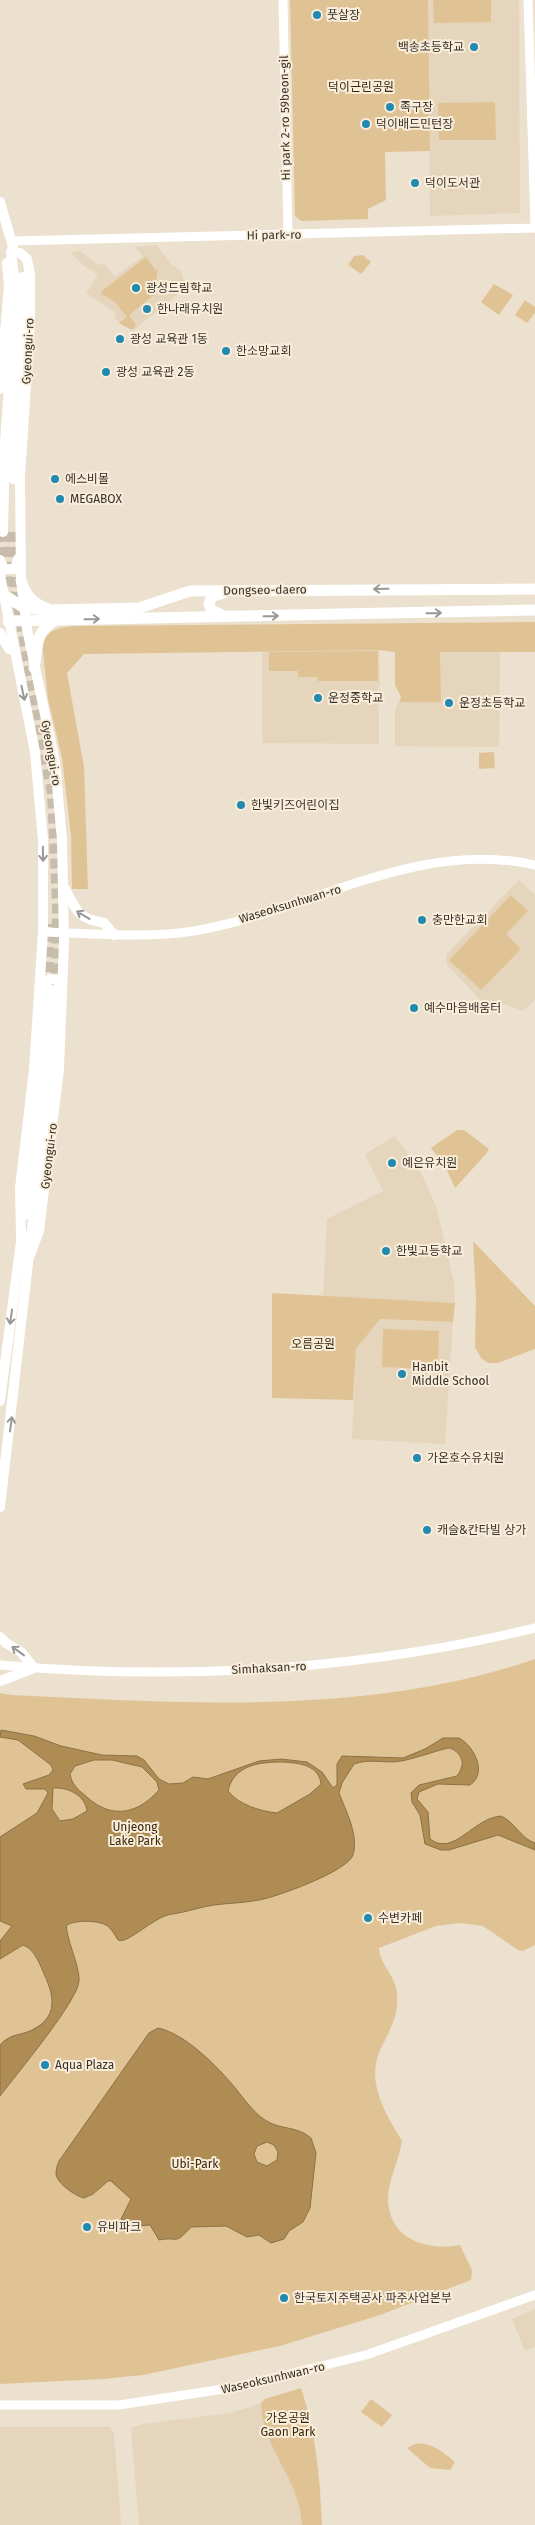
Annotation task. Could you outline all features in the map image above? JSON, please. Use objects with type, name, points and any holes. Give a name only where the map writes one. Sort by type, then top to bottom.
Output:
[{"type":"highway","points":[[21,580],[24,591],[31,600],[50,610]]},
{"type":"highway","name":"Dongseo-daero","points":[[4,621],[24,614],[50,610],[139,608],[190,591],[535,588]]},
{"type":"highway","points":[[236,616],[218,614],[211,610],[209,604],[211,597],[218,593],[237,591]]},
{"type":"highway","name":"Dongseo-daero","points":[[1,594],[24,614],[58,619],[535,612]]},
{"type":"highway","points":[[34,668],[36,644],[41,632],[58,619]]},
{"type":"main road","name":"Gyeongui-ro","points":[[0,202],[14,249],[16,292],[4,452],[8,532]]},
{"type":"main road","name":"Gyeongui-ro","points":[[0,389],[2,322],[9,286],[6,263],[14,249]]},
{"type":"main road","name":"Gyeongui-ro","points":[[0,1401],[21,1239],[19,1215],[20,1181],[34,1069],[63,932],[62,840],[55,762],[34,668],[24,614],[21,580],[20,477],[30,293],[27,260],[14,249]]},
{"type":"main road","points":[[0,560],[4,569],[12,570],[20,557]]},
{"type":"main road","name":"Gyeongui-ro","points":[[0,575],[4,621],[18,669],[39,779],[43,840],[43,932],[52,987],[59,1069],[39,1231],[30,1255],[0,1507]]},
{"type":"main road","points":[[0,633],[5,638],[12,662],[18,669]]},
{"type":"main road","points":[[63,884],[75,910],[88,918],[104,923],[114,935]]},
{"type":"main road","points":[[0,1637],[6,1644],[21,1652],[34,1668],[0,1680]]},
{"type":"street","name":"Hi park 2-ro 59beon-gil","points":[[282,0],[288,235]]},
{"type":"street","points":[[528,0],[535,224]]},
{"type":"street","name":"Hi park-ro","points":[[14,249],[288,235],[535,228]]},
{"type":"street","name":"Waseoksunhwan-ro","points":[[43,932],[145,936],[194,931],[239,920],[409,867],[484,859],[535,865]]},
{"type":"street","name":"Simhaksan-ro","points":[[0,1665],[34,1668],[188,1672],[326,1665],[479,1642],[535,1628]]},
{"type":"street","name":"Waseoksunhwan-ro","points":[[0,2405],[118,2405],[236,2387],[366,2356],[535,2295]]},
{"type":"shaded area","points":[[428,0],[519,0],[520,213],[430,216]]},
{"type":"shaded area","name":"광성드림학교","points":[[156,245],[172,265],[181,271],[186,287],[134,330],[119,323],[114,316],[116,313],[86,293],[98,274],[84,266],[70,252],[80,251],[99,265],[105,264],[115,277],[143,256],[135,247]]},
{"type":"shaded area","name":"운정중학교","points":[[262,650],[379,650],[380,686],[374,696],[379,707],[379,744],[262,743]]},
{"type":"shaded area","name":"운정초등학교","points":[[440,652],[500,652],[499,747],[395,746],[395,709],[401,697],[395,685]]},
{"type":"shaded area","points":[[519,880],[535,895],[535,1000],[523,1011],[498,1002],[490,1010],[447,965],[446,955]]},
{"type":"shaded area","name":"한빛고등학교","points":[[395,1136],[421,1173],[436,1206],[454,1282],[455,1303],[323,1297],[327,1219],[383,1191],[365,1154]]},
{"type":"shaded area","name":"Hanbit Middle School","points":[[380,1319],[453,1322],[445,1444],[352,1439],[356,1349]]},
{"type":"shaded area","points":[[1,1730],[34,1736],[61,1746],[102,1755],[137,1756],[144,1760],[159,1779],[169,1784],[183,1783],[193,1777],[208,1779],[259,1761],[281,1759],[307,1762],[322,1772],[333,1788],[337,1785],[337,1764],[342,1756],[403,1758],[425,1749],[443,1738],[459,1738],[474,1753],[477,1760],[478,1774],[470,1785],[438,1784],[419,1792],[417,1799],[428,1812],[430,1839],[439,1843],[447,1843],[456,1840],[491,1818],[501,1816],[510,1822],[525,1838],[535,1843],[535,1850],[498,1835],[449,1850],[441,1850],[425,1844],[420,1815],[412,1802],[411,1793],[419,1785],[457,1776],[462,1767],[462,1760],[453,1749],[449,1748],[401,1761],[366,1761],[354,1764],[342,1783],[339,1793],[353,1832],[353,1855],[339,1868],[295,1889],[268,1898],[220,1904],[166,1916],[122,1940],[118,1940],[110,1928],[102,1923],[80,1921],[67,1925],[79,1975],[76,1991],[58,2021],[0,2096],[0,2045],[8,2038],[30,2031],[42,2024],[50,2012],[52,1998],[39,1962],[27,1947],[23,1945],[0,1959],[0,1941],[12,1926],[0,1921],[0,1837],[37,1813],[48,1793],[45,1789],[26,1789],[23,1784],[49,1775],[53,1770],[51,1765],[18,1740],[0,1737]],"holes":[[[94,1760],[112,1760],[142,1767],[157,1782],[159,1790],[143,1804],[125,1811],[116,1811],[97,1805],[74,1785],[70,1774],[75,1766]],[[275,1762],[307,1766],[316,1773],[321,1784],[310,1794],[277,1813],[250,1806],[238,1800],[228,1791],[231,1782],[242,1770],[258,1764]],[[53,1788],[59,1788],[79,1796],[86,1805],[87,1811],[73,1819],[60,1821],[52,1809]]]},
{"type":"shaded area","points":[[158,2028],[169,2031],[190,2044],[201,2052],[229,2080],[261,2117],[271,2123],[306,2134],[311,2138],[316,2153],[310,2208],[303,2222],[289,2231],[284,2239],[271,2243],[259,2235],[247,2237],[226,2226],[191,2227],[179,2238],[159,2240],[150,2225],[136,2226],[121,2219],[131,2199],[111,2181],[108,2181],[93,2194],[84,2198],[76,2195],[57,2178],[59,2161],[149,2033]],"holes":[[[267,2142],[274,2145],[278,2152],[277,2160],[267,2166],[257,2162],[254,2154],[257,2146]]]},
{"type":"shaded area","points":[[535,2309],[535,2347],[525,2351],[512,2319]]},
{"type":"shaded area","points":[[261,2403],[269,2440],[295,2488],[300,2504],[302,2525],[139,2525],[131,2428],[143,2424],[231,2413]]},
{"type":"shaded area","points":[[0,2427],[110,2427],[114,2434],[121,2525],[0,2525]]},
{"type":"green space","name":"덕이근린공원","points":[[290,0],[428,0],[430,151],[385,152],[386,200],[368,209],[368,219],[301,221],[295,216]]},
{"type":"green space","points":[[433,0],[491,0],[491,22],[434,23]]},
{"type":"green space","points":[[495,102],[496,140],[439,140],[438,103]]},
{"type":"green space","points":[[363,255],[371,262],[361,274],[348,265],[354,256]]},
{"type":"green space","points":[[146,257],[156,271],[158,269],[154,295],[129,315],[136,325],[132,330],[119,323],[127,317],[114,301],[101,294],[102,291]]},
{"type":"green space","points":[[494,284],[513,295],[499,315],[481,302]]},
{"type":"green space","points":[[525,300],[535,307],[535,313],[527,323],[515,315]]},
{"type":"green space","points":[[535,622],[535,652],[440,652],[441,702],[400,702],[401,697],[395,685],[395,652],[379,650],[84,654],[67,673],[84,767],[88,889],[72,889],[71,835],[62,758],[48,699],[42,642],[53,631],[77,626]]},
{"type":"green space","points":[[378,651],[378,681],[318,681],[317,677],[298,677],[298,671],[269,671],[269,652]]},
{"type":"green space","points":[[494,752],[495,768],[479,769],[479,753]]},
{"type":"green space","points":[[511,895],[528,911],[506,934],[521,949],[481,990],[449,960]]},
{"type":"green space","points":[[457,1130],[464,1130],[489,1149],[455,1188],[445,1166],[431,1148]]},
{"type":"green space","points":[[473,1241],[535,1306],[535,1349],[498,1363],[488,1363],[481,1358],[475,1347],[476,1298]]},
{"type":"green space","name":"오름공원","points":[[272,1293],[455,1303],[453,1322],[380,1319],[356,1349],[353,1400],[272,1398]]},
{"type":"green space","points":[[383,1329],[439,1331],[438,1366],[433,1366],[433,1369],[382,1367]]},
{"type":"green space","points":[[535,1659],[535,1945],[523,1951],[518,1950],[483,1926],[459,1923],[436,1926],[379,1948],[382,1960],[394,1982],[397,1994],[397,2009],[391,2029],[381,2048],[375,2073],[379,2096],[389,2119],[402,2141],[388,2193],[390,2214],[403,2234],[413,2240],[436,2246],[460,2245],[472,2270],[471,2280],[380,2315],[280,2346],[143,2375],[0,2384],[0,1693],[143,1701],[209,1702],[275,1702],[341,1698],[407,1690],[471,1678]]},
{"type":"green space","name":"가온공원 Gaon Park","points":[[301,2388],[316,2455],[322,2525],[302,2525],[294,2491],[267,2435],[263,2420],[261,2403],[265,2399]]},
{"type":"green space","points":[[371,2399],[392,2415],[382,2427],[361,2412]]},
{"type":"green space","points":[[415,2444],[432,2446],[455,2462],[450,2470],[430,2468],[407,2448]]},
{"type":"tunnel","points":[[3,532],[9,599]]},
{"type":"tunnel","points":[[12,532],[15,591],[52,794],[57,904],[56,988]]},
{"type":"tunnel","points":[[48,987],[50,924]]},
{"type":"place","name":"풋살장","points":[[317,15]]},
{"type":"place","name":"백송초등학교","points":[[474,47]]},
{"type":"place","name":"족구장","points":[[390,107]]},
{"type":"place","name":"덕이배드민턴장","points":[[366,124]]},
{"type":"place","name":"덕이도서관","points":[[415,183]]},
{"type":"place","name":"광성드림학교","points":[[136,288]]},
{"type":"place","name":"한나래유치원","points":[[147,309]]},
{"type":"place","name":"광성 교육관 1동","points":[[120,339]]},
{"type":"place","name":"한소망교회","points":[[226,351]]},
{"type":"place","name":"광성 교육관 2동","points":[[106,372]]},
{"type":"place","name":"에스비몰","points":[[55,479]]},
{"type":"place","name":"MEGABOX","points":[[60,499]]},
{"type":"place","name":"운정중학교","points":[[318,698]]},
{"type":"place","name":"운정초등학교","points":[[449,703]]},
{"type":"place","name":"한빛키즈어린이집","points":[[241,805]]},
{"type":"place","name":"충만한교회","points":[[422,920]]},
{"type":"place","name":"예수마음배움터","points":[[414,1008]]},
{"type":"place","name":"예은유치원","points":[[392,1163]]},
{"type":"place","name":"한빛고등학교","points":[[386,1251]]},
{"type":"place","name":"Hanbit Middle School","points":[[402,1374]]},
{"type":"place","name":"가온호수유치원","points":[[417,1458]]},
{"type":"place","name":"캐슬&칸타빌 상가","points":[[427,1530]]},
{"type":"place","name":"수변카페","points":[[368,1918]]},
{"type":"place","name":"Aqua Plaza","points":[[45,2065]]},
{"type":"place","name":"유비파크","points":[[87,2227]]},
{"type":"place","name":"한국토지주택공사 파주사업본부","points":[[284,2298]]},
{"type":"park label","name":"Unjeong Lake Park","points":[[135,1834]]},
{"type":"park label","name":"Ubi-Park","points":[[195,2164]]}]
